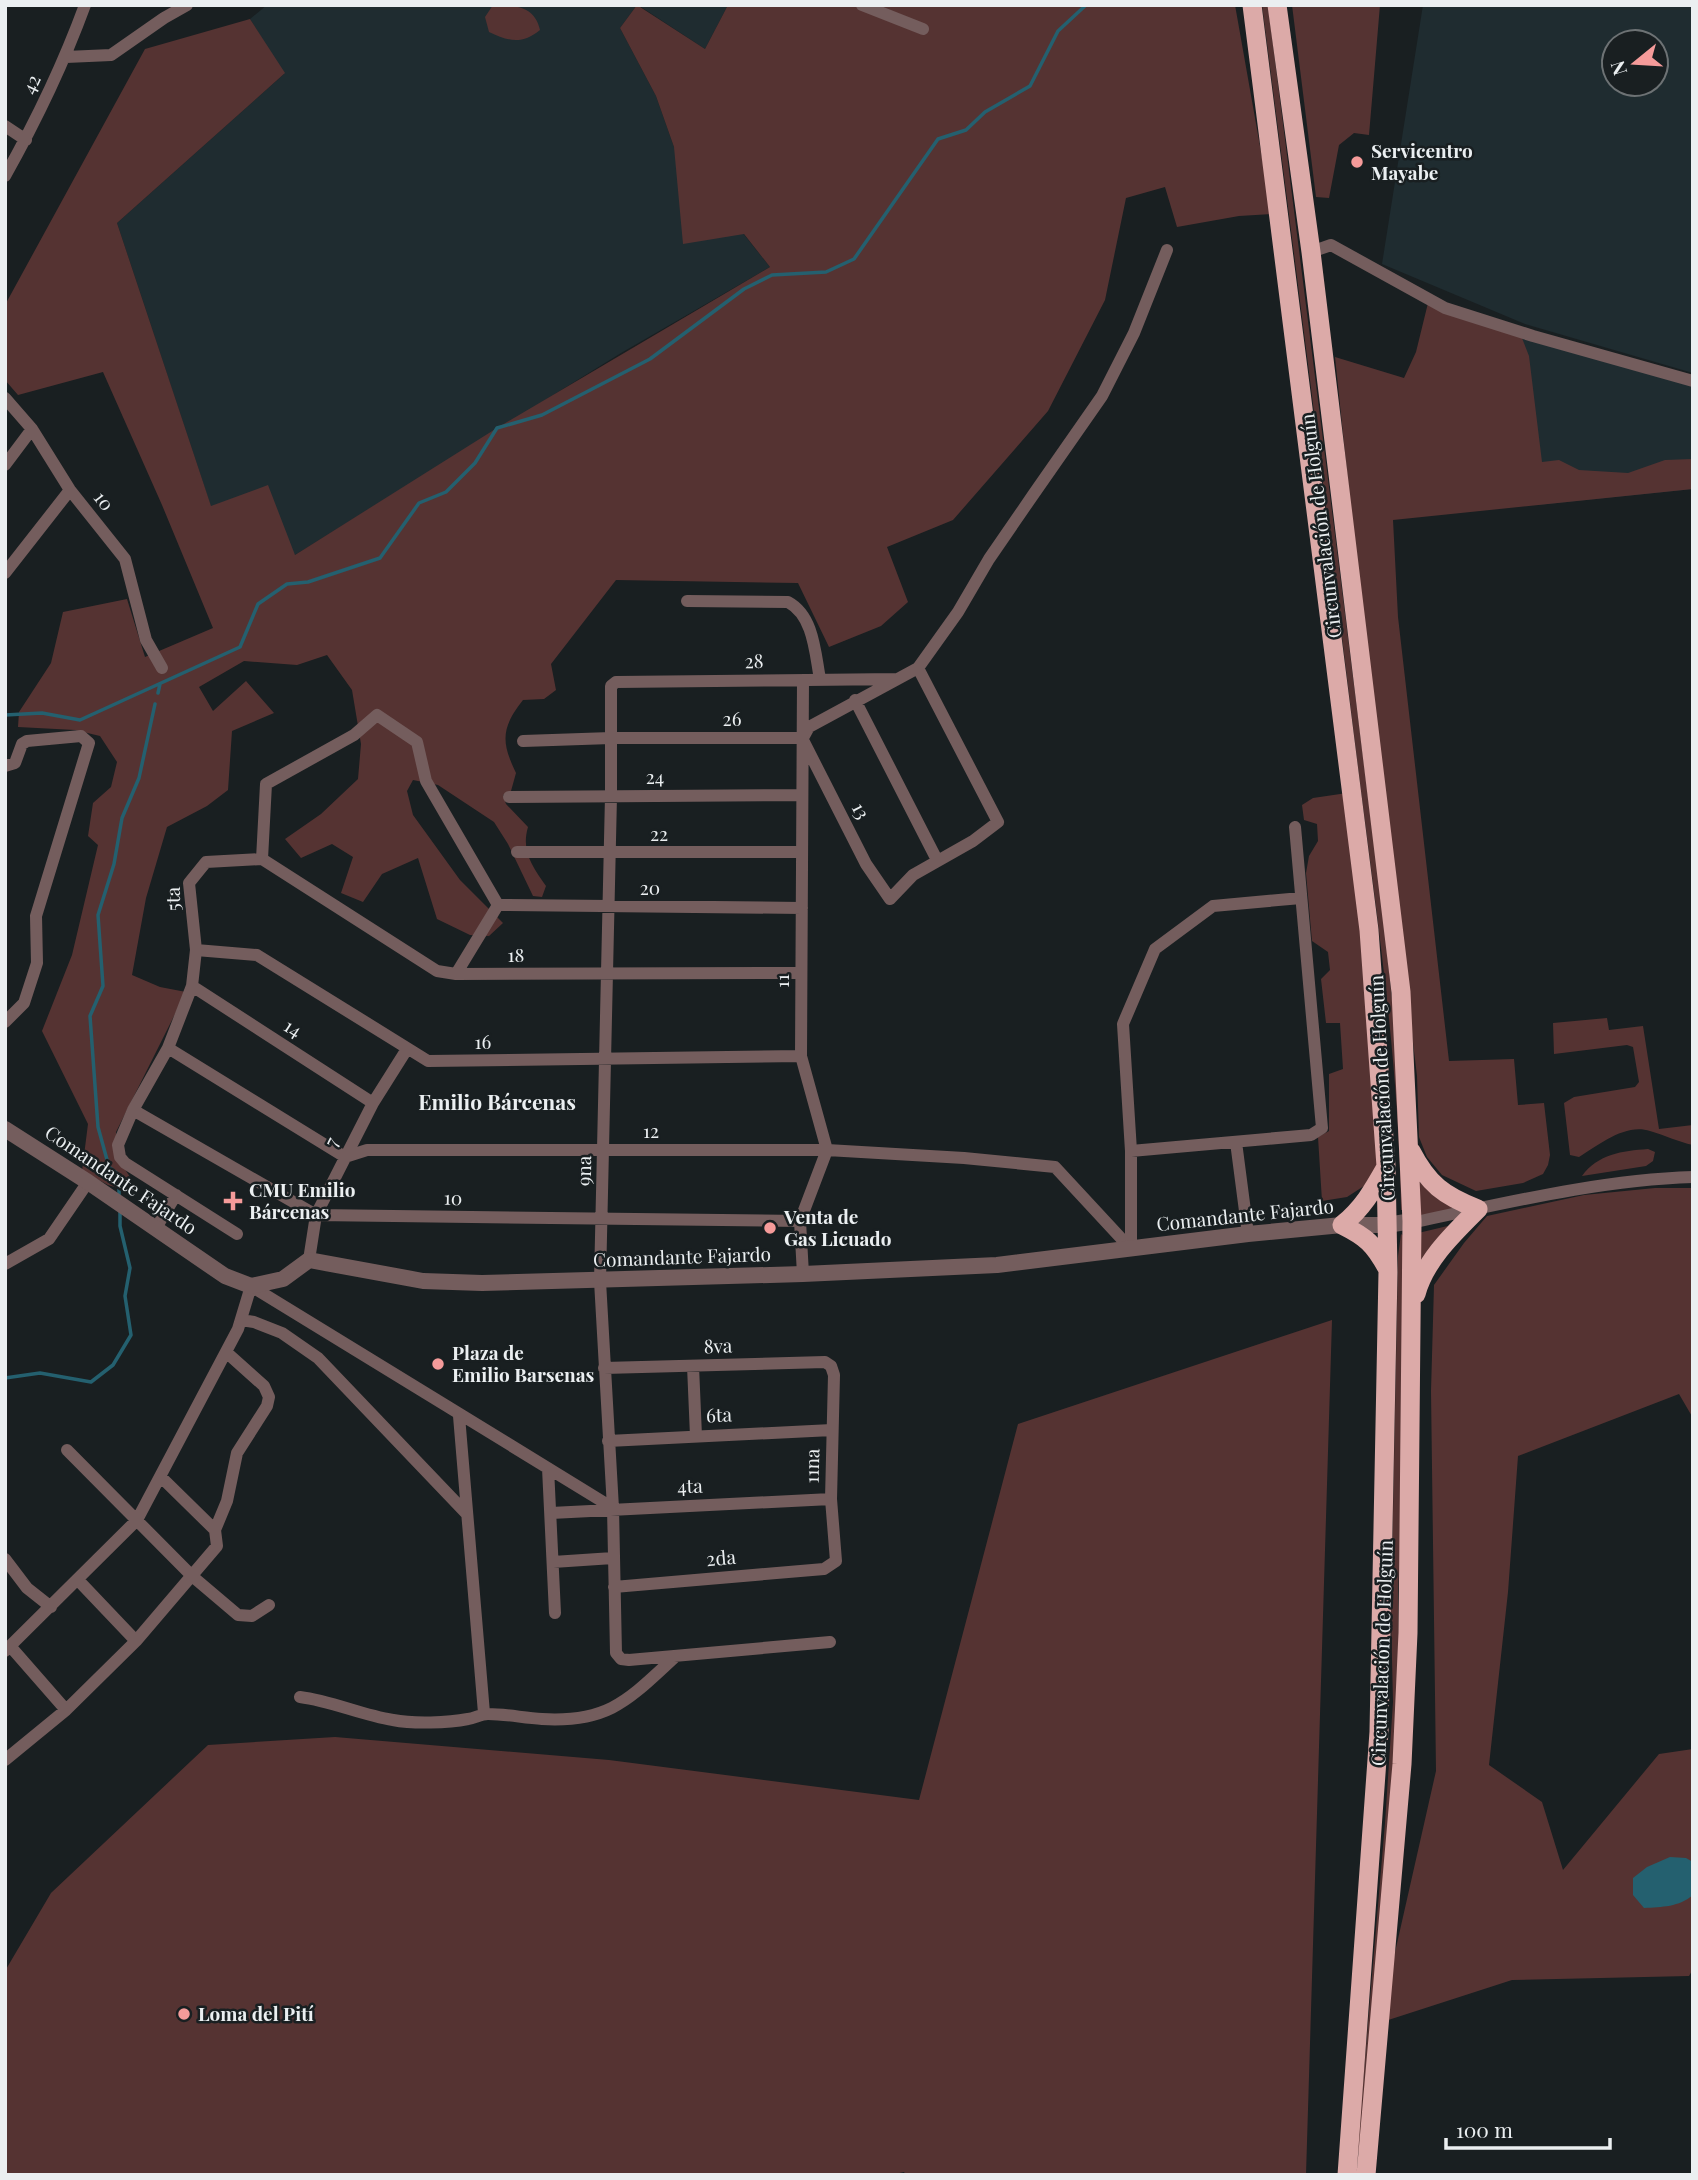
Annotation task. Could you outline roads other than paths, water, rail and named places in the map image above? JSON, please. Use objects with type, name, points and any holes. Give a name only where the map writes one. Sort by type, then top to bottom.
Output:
[{"type":"highway","name":"Circunvalación de Holguín","points":[[1277,6],[1311,251],[1401,992],[1409,1147],[1412,1308],[1408,1633],[1402,1764],[1366,2175]]},
{"type":"highway","name":"Circunvalación de Holguín","points":[[1251,10],[1369,930],[1386,1166],[1388,1272],[1379,1732],[1347,2175]]},
{"type":"highway","points":[[1409,1147],[1420,1168],[1436,1185],[1451,1198],[1478,1209],[1437,1254],[1419,1281],[1412,1308]]},
{"type":"highway","points":[[1386,1166],[1368,1200],[1342,1225],[1363,1236],[1376,1249],[1388,1272]]},
{"type":"street","name":"42","points":[[5,176],[26,140],[66,57],[85,5]]},
{"type":"street","points":[[66,57],[111,55],[187,5]]},
{"type":"street","points":[[862,5],[923,29]]},
{"type":"street","points":[[5,126],[26,140]]},
{"type":"street","points":[[1311,251],[1331,245],[1445,308],[1693,381]]},
{"type":"street","points":[[803,738],[809,727],[918,668],[958,612],[989,559],[1032,495],[1102,396],[1134,333],[1167,250]]},
{"type":"street","name":"10","points":[[5,398],[32,429],[70,490],[125,559],[146,640],[162,668]]},
{"type":"street","points":[[5,465],[32,429]]},
{"type":"street","points":[[5,573],[70,490]]},
{"type":"street","points":[[687,601],[788,601],[797,606],[813,638],[820,679]]},
{"type":"street","points":[[855,700],[937,860],[973,841],[999,822],[918,668]]},
{"type":"street","name":"28","points":[[613,684],[897,678]]},
{"type":"street","name":"11","points":[[803,680],[801,1056],[827,1150]]},
{"type":"street","name":"9na","points":[[613,684],[600,1281],[612,1508],[616,1653],[621,1659],[629,1660],[676,1656]]},
{"type":"street","points":[[262,859],[266,784],[354,735],[377,715],[417,742],[426,781],[498,905],[456,974]]},
{"type":"street","points":[[5,766],[15,763],[22,744],[27,741],[81,736],[89,743],[36,916],[37,963],[24,1003],[5,1022]]},
{"type":"street","name":"26","points":[[523,741],[803,738]]},
{"type":"street","name":"13","points":[[803,738],[866,864],[890,900],[913,875],[937,860]]},
{"type":"street","name":"24","points":[[509,797],[802,795]]},
{"type":"street","points":[[1131,1151],[1311,1135],[1322,1128],[1295,827]]},
{"type":"street","name":"22","points":[[517,852],[802,852]]},
{"type":"street","name":"5ta","points":[[176,1195],[125,1163],[120,1157],[118,1145],[168,1048],[192,986],[196,950],[189,883],[206,862],[262,859]]},
{"type":"street","name":"18","points":[[262,859],[437,971],[456,974],[607,975],[802,973]]},
{"type":"street","points":[[1131,1249],[1131,1151],[1123,1024],[1155,949],[1213,906],[1301,898]]},
{"type":"street","name":"20","points":[[498,905],[802,908]]},
{"type":"street","name":"16","points":[[196,950],[257,955],[428,1061],[801,1056]]},
{"type":"street","name":"14","points":[[192,986],[373,1103]]},
{"type":"street","points":[[168,1048],[345,1157]]},
{"type":"street","name":"7","points":[[309,1260],[316,1215],[373,1103],[407,1049]]},
{"type":"street","name":"10","points":[[134,1110],[316,1215],[800,1221]]},
{"type":"street","name":"Comandante Fajardo","points":[[5,1129],[225,1276],[251,1286]]},
{"type":"street","points":[[1236,1142],[1248,1234]]},
{"type":"street","name":"12","points":[[345,1157],[367,1150],[827,1150],[964,1158],[1055,1167],[1131,1249]]},
{"type":"street","points":[[803,1274],[800,1221],[827,1150]]},
{"type":"street","points":[[1412,1221],[1559,1192],[1663,1178],[1693,1177]]},
{"type":"street","points":[[5,1264],[49,1239],[88,1182]]},
{"type":"street","points":[[156,1228],[176,1195],[237,1234]]},
{"type":"street","name":"Comandante Fajardo","points":[[309,1260],[423,1281],[482,1283],[803,1274],[997,1265],[1248,1234],[1412,1221]]},
{"type":"street","points":[[251,1286],[283,1279],[309,1260]]},
{"type":"street","points":[[66,1710],[8,1649],[137,1520],[226,1352],[241,1320],[251,1286]]},
{"type":"street","points":[[251,1286],[612,1508]]},
{"type":"street","points":[[241,1320],[282,1333],[318,1358],[466,1513]]},
{"type":"street","points":[[215,1530],[228,1501],[237,1453],[267,1406],[269,1397],[264,1386],[226,1352]]},
{"type":"street","name":"8va","points":[[604,1368],[825,1362],[831,1366]]},
{"type":"street","points":[[693,1366],[696,1436]]},
{"type":"street","name":"11na","points":[[831,1366],[834,1375],[831,1499],[836,1561],[831,1565]]},
{"type":"street","points":[[459,1416],[484,1713]]},
{"type":"street","name":"6ta","points":[[608,1441],[832,1430]]},
{"type":"street","points":[[67,1450],[192,1576],[238,1615],[252,1616],[269,1605]]},
{"type":"street","points":[[548,1468],[555,1613]]},
{"type":"street","points":[[5,1760],[66,1710],[136,1641],[218,1546],[215,1530],[161,1477]]},
{"type":"street","name":"4ta","points":[[551,1513],[831,1499]]},
{"type":"street","points":[[553,1562],[613,1558]]},
{"type":"street","points":[[5,1559],[27,1588],[51,1607]]},
{"type":"street","name":"2da","points":[[614,1587],[824,1569],[831,1565]]},
{"type":"street","points":[[79,1580],[136,1641]]},
{"type":"street","points":[[300,1697],[324,1700],[393,1721],[464,1720],[484,1713],[572,1720],[597,1716],[617,1707],[676,1656],[830,1642]]},
{"type":"water","points":[[1670,1857],[1686,1858],[1693,1862],[1693,1895],[1676,1904],[1644,1908],[1633,1895],[1633,1878],[1647,1867]]},
{"type":"waterway","points":[[5,715],[42,713],[80,720],[240,647],[258,604],[287,584],[308,582],[380,558],[419,503],[446,492],[475,463],[497,428],[542,415],[650,359],[744,289],[772,275],[826,272],[854,259],[938,139],[966,130],[985,112],[1030,86],[1058,31],[1086,5]]},
{"type":"waterway","points":[[158,693],[160,684]]},
{"type":"waterway","points":[[119,1198],[119,1175],[109,1167],[98,1127],[90,1016],[103,986],[98,915],[114,864],[122,818],[139,778],[155,704]]},
{"type":"waterway","points":[[5,1378],[40,1373],[91,1382],[113,1365],[131,1335],[125,1296],[130,1268],[120,1226],[120,1209]]},
{"type":"place","name":"Servicentro Mayabe","points":[[1357,162]]},
{"type":"place","name":"CMU Emilio Bárcenas","points":[[233,1201]]},
{"type":"place","name":"Venta de Gas Licuado","points":[[770,1228]]},
{"type":"place","name":"Plaza de Emilio Barsenas","points":[[438,1364]]},
{"type":"place","name":"Loma del Pití","points":[[184,2014]]},
{"type":"district","name":"Emilio Bárcenas","points":[[497,1103]]}]
